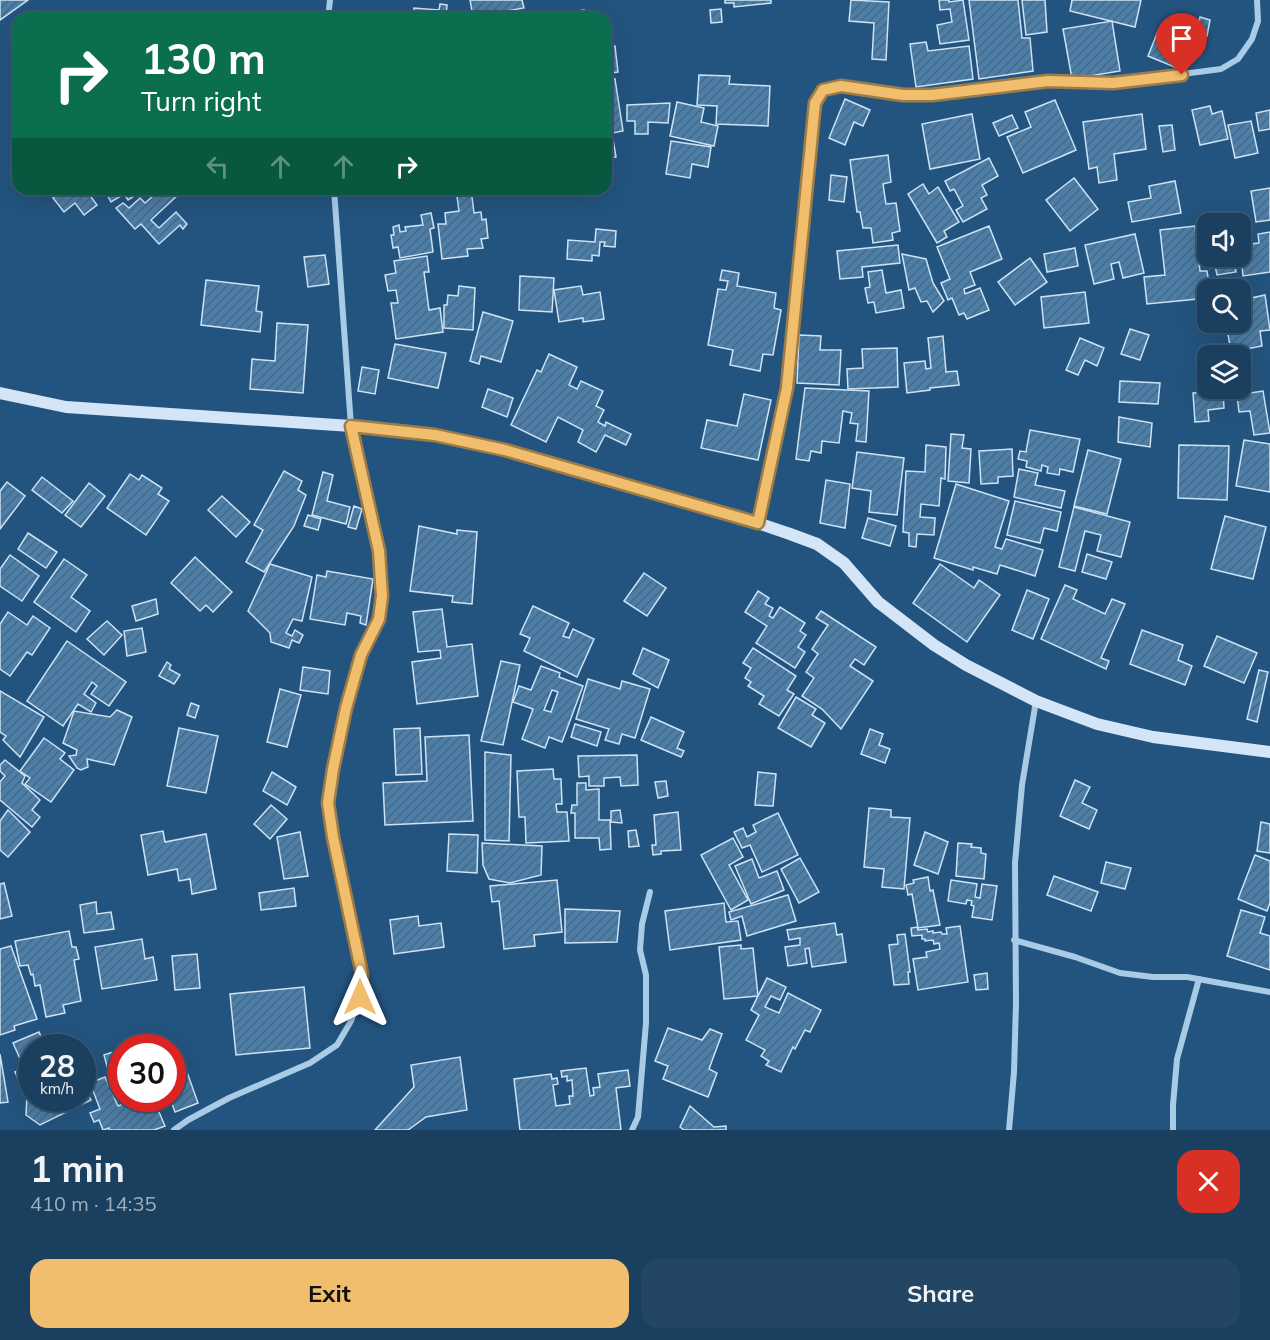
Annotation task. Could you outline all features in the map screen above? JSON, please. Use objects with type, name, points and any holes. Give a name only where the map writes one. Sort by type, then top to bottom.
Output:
[{"type":"street","points":[[758,523],[787,388],[815,103],[823,90],[841,86],[903,95],[932,95],[1048,81],[1113,83],[1221,69],[1238,59],[1252,39],[1258,21],[1257,0]]},
{"type":"street","points":[[174,1130],[229,1098],[310,1063],[337,1045],[351,1021],[360,997],[362,974],[328,803],[346,708],[361,655],[379,619],[382,596],[379,551],[351,426],[334,195]]},
{"type":"street","points":[[0,393],[66,407],[351,426],[435,435],[505,450],[758,523],[817,544],[844,563],[878,602],[934,645],[966,666],[1036,700],[1097,724],[1153,737],[1270,752]]},
{"type":"street","points":[[1009,1130],[1016,1026],[1014,940],[1016,863],[1021,796],[1036,700]]},
{"type":"street","points":[[632,1130],[638,1117],[646,1023],[646,975],[640,950],[642,924],[650,892]]},
{"type":"street","points":[[1014,940],[1075,957],[1120,973],[1153,977],[1187,977],[1270,992]]},
{"type":"street","points":[[1173,1130],[1178,1059],[1198,979]]},
{"type":"building","points":[[0,0],[28,0],[0,20]]},
{"type":"building","points":[[470,0],[522,0],[524,8],[501,12],[472,12]]},
{"type":"building","points":[[725,0],[771,0],[771,3],[734,7],[734,3],[725,3]]},
{"type":"building","points":[[851,0],[889,2],[886,60],[872,59],[874,23],[849,21]]},
{"type":"building","points":[[939,0],[949,0],[949,2],[963,0],[969,40],[940,44],[937,25],[952,22],[950,9],[940,10]]},
{"type":"building","points":[[969,0],[1018,0],[1022,38],[1030,38],[1033,71],[979,79]]},
{"type":"building","points":[[1022,0],[1045,0],[1047,32],[1026,35]]},
{"type":"building","points":[[1072,0],[1141,0],[1135,27],[1070,11]]},
{"type":"building","points":[[440,4],[447,5],[446,12],[414,12],[414,8],[439,10]]},
{"type":"building","points":[[721,9],[722,22],[711,23],[710,10]]},
{"type":"building","points":[[1200,17],[1210,20],[1207,36],[1196,33]]},
{"type":"building","points":[[1112,21],[1120,71],[1072,79],[1063,29]]},
{"type":"building","points":[[1158,31],[1188,43],[1177,68],[1148,56]]},
{"type":"building","points":[[926,42],[928,51],[969,46],[973,79],[916,87],[910,44]]},
{"type":"building","points":[[612,46],[615,46],[618,72],[612,73]]},
{"type":"building","points":[[699,75],[730,76],[729,84],[770,86],[768,126],[716,124],[717,106],[697,105]]},
{"type":"building","points":[[615,79],[623,131],[612,133],[612,80]]},
{"type":"building","points":[[845,99],[870,110],[863,126],[854,122],[845,145],[829,138]]},
{"type":"building","points":[[1055,100],[1076,150],[1023,173],[1007,137],[1031,127],[1025,112]]},
{"type":"building","points":[[677,102],[704,108],[701,122],[718,126],[714,146],[670,136]]},
{"type":"building","points":[[670,103],[668,123],[648,122],[648,134],[635,134],[635,121],[627,121],[627,105]]},
{"type":"building","points":[[1210,106],[1212,114],[1222,111],[1228,139],[1200,145],[1192,110]]},
{"type":"building","points":[[1270,110],[1270,129],[1259,131],[1256,113]]},
{"type":"building","points":[[972,114],[980,159],[930,169],[922,124]]},
{"type":"building","points":[[1142,114],[1146,149],[1114,154],[1117,180],[1099,183],[1097,167],[1089,169],[1083,122]]},
{"type":"building","points":[[1012,115],[1018,128],[999,136],[993,123]]},
{"type":"building","points":[[1251,121],[1258,153],[1235,158],[1228,125]]},
{"type":"building","points":[[1172,125],[1175,150],[1163,152],[1159,126]]},
{"type":"building","points":[[612,133],[616,157],[612,158]]},
{"type":"building","points":[[671,141],[711,147],[708,167],[692,164],[690,178],[666,174]]},
{"type":"building","points":[[888,155],[891,182],[883,184],[886,204],[896,203],[900,231],[892,233],[893,240],[873,243],[871,228],[863,228],[860,212],[857,212],[850,160]]},
{"type":"building","points":[[989,158],[998,176],[982,185],[987,195],[981,198],[987,209],[963,222],[956,210],[963,206],[954,189],[950,191],[945,181]]},
{"type":"building","points":[[831,175],[847,177],[844,202],[829,200]]},
{"type":"building","points":[[1074,178],[1098,209],[1070,231],[1046,200]]},
{"type":"building","points":[[1175,181],[1181,213],[1132,222],[1128,202],[1151,198],[1149,186]]},
{"type":"building","points":[[923,184],[929,194],[938,187],[959,222],[944,231],[947,237],[937,243],[908,194]]},
{"type":"building","points":[[1270,188],[1270,220],[1256,222],[1251,191]]},
{"type":"building","points":[[57,195],[90,195],[97,205],[84,215],[75,203],[64,212],[53,198]]},
{"type":"building","points":[[107,195],[122,195],[111,202]]},
{"type":"building","points":[[125,195],[136,195],[128,200]]},
{"type":"building","points":[[154,195],[178,195],[151,220],[159,228],[176,212],[187,224],[183,229],[180,225],[159,244],[141,224],[135,229],[116,208],[123,203],[129,208],[140,198],[145,203]]},
{"type":"building","points":[[457,195],[472,195],[474,213],[481,212],[482,220],[486,219],[488,238],[481,239],[483,248],[467,249],[468,256],[442,259],[438,224],[446,224],[445,213],[459,211]]},
{"type":"building","points":[[431,213],[434,228],[430,229],[433,252],[400,258],[398,247],[393,248],[391,235],[394,235],[393,227],[399,225],[400,232],[406,231],[405,227],[423,225],[421,215]]},
{"type":"building","points":[[989,226],[1002,259],[970,272],[975,285],[964,289],[965,294],[980,288],[989,310],[967,319],[964,313],[959,315],[952,298],[948,300],[941,283],[950,279],[937,247]]},
{"type":"building","points":[[1195,226],[1197,267],[1200,267],[1200,271],[1207,271],[1208,279],[1197,279],[1197,299],[1147,304],[1144,277],[1165,275],[1160,230]]},
{"type":"building","points":[[596,229],[616,231],[615,247],[604,246],[605,242],[600,242],[599,256],[592,255],[592,261],[567,259],[568,240],[595,242]]},
{"type":"building","points":[[1270,232],[1270,272],[1243,276],[1242,267],[1251,267],[1251,244],[1259,243],[1258,234]]},
{"type":"building","points":[[1135,234],[1144,273],[1123,278],[1119,262],[1111,264],[1114,279],[1094,284],[1085,245]]},
{"type":"building","points":[[898,245],[900,263],[862,267],[863,277],[840,279],[837,251]]},
{"type":"building","points":[[1075,248],[1078,266],[1047,272],[1044,254]]},
{"type":"building","points":[[902,254],[926,259],[933,283],[944,301],[933,312],[927,301],[921,302],[915,288],[909,290]]},
{"type":"building","points":[[325,255],[329,284],[308,287],[304,257]]},
{"type":"building","points":[[427,256],[429,272],[424,272],[429,310],[440,308],[443,332],[396,339],[391,303],[398,303],[396,290],[388,291],[385,275],[396,273],[394,261]]},
{"type":"building","points":[[1030,258],[1047,282],[1015,305],[998,282]]},
{"type":"building","points":[[1215,267],[1235,267],[1236,272],[1217,275]]},
{"type":"building","points":[[722,270],[739,273],[737,286],[776,293],[774,308],[781,310],[773,355],[763,354],[760,371],[730,365],[733,350],[708,345],[718,289],[726,290],[728,281],[720,280]]},
{"type":"building","points":[[882,270],[886,293],[901,290],[904,308],[876,313],[874,302],[868,303],[865,288],[870,287],[868,272]]},
{"type":"building","points":[[520,276],[554,278],[552,312],[519,310]]},
{"type":"building","points":[[206,280],[259,286],[256,311],[262,312],[260,332],[201,325]]},
{"type":"building","points":[[459,286],[475,288],[473,330],[444,328],[444,305],[447,305],[448,295],[458,296]]},
{"type":"building","points":[[581,286],[583,295],[600,292],[604,319],[583,322],[583,318],[559,322],[554,290]]},
{"type":"building","points":[[1085,292],[1089,323],[1044,328],[1041,297]]},
{"type":"building","points":[[1265,295],[1270,330],[1260,331],[1262,346],[1251,348],[1251,345],[1230,345],[1228,333],[1251,333],[1251,298]]},
{"type":"building","points":[[483,312],[513,321],[501,362],[481,356],[479,364],[470,361]]},
{"type":"building","points":[[277,323],[308,325],[303,393],[250,389],[252,359],[275,361]]},
{"type":"building","points":[[1130,329],[1149,335],[1140,360],[1121,354]]},
{"type":"building","points":[[799,335],[821,336],[820,350],[841,350],[839,385],[797,383]]},
{"type":"building","points":[[943,336],[946,372],[957,371],[959,385],[907,393],[904,363],[925,361],[926,369],[931,368],[928,338]]},
{"type":"building","points":[[1080,338],[1104,348],[1097,366],[1085,360],[1078,375],[1066,370]]},
{"type":"building","points":[[395,344],[446,353],[438,388],[388,378]]},
{"type":"building","points":[[897,348],[898,387],[848,389],[847,369],[863,368],[862,349]]},
{"type":"building","points":[[549,354],[577,367],[569,385],[577,389],[581,381],[603,391],[596,406],[604,410],[598,422],[605,426],[606,422],[631,434],[626,445],[605,435],[596,452],[578,442],[583,430],[558,417],[546,442],[511,425],[537,370],[541,372]]},
{"type":"building","points":[[362,367],[379,370],[375,394],[358,391]]},
{"type":"building","points":[[1120,381],[1160,383],[1158,404],[1119,402]]},
{"type":"building","points":[[805,388],[869,391],[866,442],[856,441],[858,424],[850,423],[852,413],[843,411],[839,443],[822,441],[821,453],[811,451],[809,461],[796,459]]},
{"type":"building","points":[[488,389],[513,398],[507,417],[482,407]]},
{"type":"building","points":[[1263,391],[1270,433],[1254,435],[1250,411],[1239,412],[1237,399],[1251,399],[1251,393]]},
{"type":"building","points":[[1193,393],[1197,393],[1197,399],[1223,399],[1224,408],[1208,410],[1209,421],[1195,422]]},
{"type":"building","points":[[744,394],[771,400],[758,460],[701,448],[707,420],[737,426]]},
{"type":"building","points":[[1119,417],[1152,423],[1150,447],[1118,442]]},
{"type":"building","points":[[1030,430],[1080,439],[1073,472],[1060,469],[1059,475],[1047,473],[1048,467],[1042,465],[1041,471],[1026,467],[1027,461],[1018,459],[1020,451],[1026,452]]},
{"type":"building","points":[[951,434],[964,435],[962,448],[971,449],[969,483],[948,481]]},
{"type":"building","points":[[1244,440],[1270,444],[1270,492],[1236,486]]},
{"type":"building","points":[[926,445],[946,447],[945,479],[941,478],[939,506],[921,504],[920,517],[935,518],[934,535],[917,534],[916,547],[909,546],[909,533],[903,532],[906,471],[925,472]]},
{"type":"building","points":[[1179,445],[1229,446],[1227,500],[1178,498]]},
{"type":"building","points":[[1012,449],[1013,476],[998,477],[998,483],[981,484],[979,451]]},
{"type":"building","points":[[1088,450],[1121,459],[1107,514],[1074,506]]},
{"type":"building","points":[[857,452],[904,458],[897,515],[869,512],[871,491],[852,488]]},
{"type":"building","points":[[1019,469],[1038,473],[1035,485],[1065,491],[1061,508],[1014,497]]},
{"type":"building","points":[[284,471],[302,481],[298,490],[306,495],[294,526],[264,572],[246,562],[263,530],[254,525]]},
{"type":"building","points":[[323,472],[333,475],[327,501],[350,507],[346,524],[312,515]]},
{"type":"building","points":[[130,474],[139,480],[142,475],[162,488],[158,494],[169,501],[146,535],[107,508]]},
{"type":"building","points":[[42,477],[73,501],[62,513],[32,490]]},
{"type":"building","points":[[826,480],[850,484],[845,528],[820,523]]},
{"type":"building","points":[[7,482],[25,496],[0,529],[0,491]]},
{"type":"building","points":[[89,483],[105,496],[81,527],[65,515]]},
{"type":"building","points":[[956,484],[1009,501],[995,547],[1002,549],[1006,539],[1043,550],[1035,576],[1000,565],[997,574],[973,567],[973,570],[934,558]]},
{"type":"building","points":[[222,496],[250,522],[236,537],[208,510]]},
{"type":"building","points":[[1015,501],[1061,512],[1057,531],[1044,528],[1040,543],[1007,535]]},
{"type":"building","points":[[354,506],[362,509],[356,529],[348,527]]},
{"type":"building","points":[[1074,507],[1130,522],[1121,557],[1097,551],[1101,535],[1085,531],[1075,571],[1059,567]]},
{"type":"building","points":[[308,515],[321,519],[318,530],[304,526]]},
{"type":"building","points":[[1225,516],[1266,527],[1253,579],[1211,569]]},
{"type":"building","points":[[868,518],[896,526],[890,546],[862,538]]},
{"type":"building","points":[[419,526],[457,534],[457,530],[477,532],[472,604],[452,602],[453,596],[410,591]]},
{"type":"building","points":[[28,533],[57,552],[46,568],[18,549]]},
{"type":"building","points":[[1087,554],[1112,562],[1106,579],[1082,572]]},
{"type":"building","points":[[10,555],[39,576],[22,601],[0,586],[0,569]]},
{"type":"building","points":[[195,557],[232,592],[213,612],[206,605],[200,611],[171,583]]},
{"type":"building","points":[[64,559],[87,575],[71,597],[90,611],[76,632],[34,602]]},
{"type":"building","points":[[270,564],[312,577],[302,621],[293,619],[286,633],[292,636],[295,630],[303,635],[299,643],[292,640],[289,648],[271,642],[270,633],[248,611]]},
{"type":"building","points":[[940,564],[974,588],[979,580],[1000,595],[967,642],[913,603]]},
{"type":"building","points":[[327,571],[373,579],[366,625],[360,623],[361,616],[347,613],[345,625],[310,619],[317,575],[326,577]]},
{"type":"building","points":[[644,573],[666,588],[647,616],[624,601]]},
{"type":"building","points":[[1065,585],[1077,590],[1073,599],[1105,614],[1112,599],[1125,604],[1101,658],[1109,661],[1106,669],[1041,639]]},
{"type":"building","points":[[1027,590],[1049,599],[1033,639],[1012,630]]},
{"type":"building","points":[[758,591],[769,598],[765,604],[773,608],[769,616],[773,618],[780,607],[805,623],[800,631],[806,635],[798,647],[805,652],[795,668],[756,643],[767,626],[745,612]]},
{"type":"building","points":[[156,599],[158,614],[136,621],[132,606]]},
{"type":"building","points":[[533,606],[569,623],[563,636],[569,638],[573,629],[594,639],[577,677],[524,651],[530,638],[520,634]]},
{"type":"building","points":[[442,609],[447,647],[472,644],[478,696],[417,704],[412,662],[441,658],[440,650],[418,652],[413,612]]},
{"type":"building","points":[[821,611],[876,647],[864,665],[855,659],[850,666],[873,681],[841,729],[822,709],[802,696],[814,678],[806,672],[818,654],[812,649],[828,625],[816,618]]},
{"type":"building","points":[[8,612],[27,625],[33,616],[50,628],[32,655],[27,652],[10,676],[0,669],[0,624]]},
{"type":"building","points":[[107,621],[122,635],[104,655],[87,639]]},
{"type":"building","points":[[142,628],[146,652],[127,656],[124,631]]},
{"type":"building","points":[[1142,630],[1183,645],[1178,660],[1192,666],[1185,685],[1130,664]]},
{"type":"building","points":[[1217,636],[1257,653],[1244,683],[1204,666]]},
{"type":"building","points":[[67,641],[126,682],[109,706],[91,694],[97,686],[92,682],[84,694],[96,703],[91,712],[78,704],[63,726],[27,701]]},
{"type":"building","points":[[643,648],[669,660],[658,688],[633,674]]},
{"type":"building","points":[[753,648],[796,676],[787,690],[794,694],[779,716],[759,704],[764,696],[748,686],[751,682],[745,678],[751,668],[743,663]]},
{"type":"building","points":[[501,661],[520,665],[503,745],[481,741]]},
{"type":"building","points":[[167,662],[171,665],[169,669],[180,675],[174,684],[159,676]]},
{"type":"building","points":[[541,666],[560,673],[559,677],[583,686],[562,742],[549,737],[545,748],[522,739],[533,709],[513,702],[519,686],[531,690]],"holes":[[[552,690],[558,692],[551,712],[544,710]]]},
{"type":"building","points":[[303,667],[330,671],[328,694],[300,690]]},
{"type":"building","points":[[1259,670],[1268,672],[1257,722],[1247,719]]},
{"type":"building","points":[[588,679],[620,689],[622,681],[650,689],[635,738],[622,734],[619,744],[605,740],[609,729],[576,719]]},
{"type":"building","points":[[280,689],[301,695],[287,747],[267,742]]},
{"type":"building","points":[[0,691],[44,717],[20,757],[3,740],[6,736],[0,732]]},
{"type":"building","points":[[796,697],[816,709],[812,715],[825,723],[811,747],[778,728]]},
{"type":"building","points":[[191,703],[199,706],[195,718],[187,715]]},
{"type":"building","points":[[117,710],[132,717],[114,765],[87,759],[88,767],[81,770],[77,768],[69,756],[76,755],[77,750],[63,743],[74,711],[110,717]]},
{"type":"building","points":[[651,717],[684,732],[677,748],[684,751],[681,757],[641,740]]},
{"type":"building","points":[[575,724],[601,732],[597,746],[571,737]]},
{"type":"building","points":[[179,728],[218,736],[206,793],[167,786]]},
{"type":"building","points":[[420,728],[422,774],[396,775],[394,729]]},
{"type":"building","points":[[870,729],[883,734],[879,745],[890,749],[885,763],[861,754]]},
{"type":"building","points":[[469,735],[473,821],[385,825],[383,783],[427,781],[425,737]]},
{"type":"building","points":[[44,738],[65,753],[60,759],[74,770],[51,802],[25,784],[30,778],[20,771]]},
{"type":"building","points":[[485,752],[511,755],[509,841],[485,840]]},
{"type":"building","points":[[637,755],[638,785],[621,786],[620,777],[604,778],[604,786],[589,786],[589,776],[579,777],[578,756]]},
{"type":"building","points":[[5,760],[25,776],[22,783],[40,800],[32,810],[40,817],[32,827],[0,800],[0,782],[5,776],[0,771],[0,765]]},
{"type":"building","points":[[553,769],[554,779],[561,779],[562,804],[556,804],[557,812],[567,812],[569,841],[526,843],[525,817],[519,817],[517,771]]},
{"type":"building","points":[[272,772],[296,787],[287,805],[263,791]]},
{"type":"building","points":[[758,772],[776,774],[773,806],[755,805]]},
{"type":"building","points":[[1075,780],[1090,787],[1082,803],[1097,810],[1089,829],[1060,816]]},
{"type":"building","points":[[666,781],[668,796],[658,798],[655,782]]},
{"type":"building","points":[[577,783],[586,783],[586,790],[599,789],[599,820],[610,820],[611,849],[600,850],[599,838],[575,838],[575,813],[571,813],[572,805],[577,805]]},
{"type":"building","points":[[271,805],[287,819],[270,839],[254,824]]},
{"type":"building","points":[[869,808],[891,810],[891,817],[910,818],[904,889],[882,887],[884,869],[864,867]]},
{"type":"building","points":[[8,810],[30,832],[8,857],[0,850],[0,821]]},
{"type":"building","points":[[620,810],[622,823],[611,822],[611,811]]},
{"type":"building","points":[[678,812],[681,850],[661,851],[661,854],[653,855],[652,845],[656,845],[654,815]]},
{"type":"building","points":[[778,813],[798,855],[762,872],[750,845],[742,848],[734,832],[743,828],[747,837],[756,832],[753,825]]},
{"type":"building","points":[[1261,822],[1270,824],[1270,853],[1257,851]]},
{"type":"building","points":[[636,830],[639,846],[629,847],[628,831]]},
{"type":"building","points":[[163,831],[165,842],[206,834],[216,889],[192,894],[190,879],[179,881],[177,869],[148,875],[141,835]]},
{"type":"building","points":[[300,832],[308,876],[284,879],[277,837]]},
{"type":"building","points":[[925,832],[948,842],[938,874],[914,865]]},
{"type":"building","points":[[449,834],[478,835],[477,873],[447,871]]},
{"type":"building","points":[[733,838],[743,857],[729,865],[748,900],[731,910],[701,855]]},
{"type":"building","points":[[482,843],[542,846],[541,875],[510,883],[489,879],[483,865]]},
{"type":"building","points":[[958,843],[972,844],[971,847],[981,848],[981,853],[986,854],[984,879],[956,876]]},
{"type":"building","points":[[1255,855],[1270,861],[1270,903],[1267,911],[1238,899]]},
{"type":"building","points":[[800,858],[819,892],[799,903],[781,869]]},
{"type":"building","points":[[752,859],[759,878],[777,871],[784,890],[751,904],[735,866]]},
{"type":"building","points":[[1106,862],[1131,868],[1125,889],[1101,883]]},
{"type":"building","points":[[1054,876],[1098,892],[1091,911],[1047,895]]},
{"type":"building","points":[[928,877],[940,925],[918,928],[912,894],[908,895],[906,885],[914,883],[913,880]]},
{"type":"building","points":[[557,880],[562,932],[534,935],[535,946],[504,949],[499,901],[492,902],[490,886]]},
{"type":"building","points":[[951,880],[977,884],[975,897],[980,898],[982,884],[997,886],[992,920],[972,917],[974,906],[971,905],[972,901],[967,900],[966,904],[948,901]]},
{"type":"building","points":[[4,883],[12,916],[0,919],[0,884]]},
{"type":"building","points":[[294,888],[296,906],[261,910],[259,893]]},
{"type":"building","points":[[788,895],[796,921],[747,936],[742,916],[731,920],[729,912]]},
{"type":"building","points":[[96,902],[97,914],[111,912],[114,929],[84,933],[80,905]]},
{"type":"building","points":[[724,903],[726,922],[738,921],[741,940],[670,950],[665,911]]},
{"type":"building","points":[[565,909],[620,911],[617,942],[565,943]]},
{"type":"building","points":[[1241,910],[1265,917],[1260,933],[1270,936],[1270,970],[1227,956]]},
{"type":"building","points":[[418,916],[419,926],[441,923],[444,947],[394,954],[390,920]]},
{"type":"building","points":[[835,923],[837,935],[842,934],[846,962],[812,967],[809,948],[805,949],[807,963],[788,966],[785,947],[800,945],[800,938],[789,940],[787,930]]},
{"type":"building","points":[[960,926],[968,982],[918,990],[913,959],[927,957],[926,952],[940,949],[939,943],[934,944],[933,940],[925,941],[922,935],[912,936],[911,928],[917,927],[918,930],[927,929],[928,932],[947,934],[946,928]]},
{"type":"building","points":[[69,931],[72,947],[76,947],[79,959],[74,960],[81,1001],[63,1005],[65,1013],[46,1017],[40,985],[35,986],[33,974],[31,975],[28,965],[20,966],[15,941]]},
{"type":"building","points":[[905,934],[910,972],[908,972],[909,984],[894,985],[889,945],[898,944],[897,935]]},
{"type":"building","points":[[142,939],[145,959],[153,957],[157,980],[102,989],[95,947]]},
{"type":"building","points":[[741,945],[741,949],[753,948],[758,996],[724,999],[719,947]]},
{"type":"building","points":[[11,946],[37,1019],[14,1026],[15,1030],[0,1035],[0,949]]},
{"type":"building","points":[[197,954],[200,988],[175,990],[172,956]]},
{"type":"building","points":[[987,973],[988,989],[976,990],[974,975]]},
{"type":"building","points":[[767,978],[786,987],[780,1000],[771,996],[765,1007],[779,1013],[788,993],[821,1010],[810,1032],[805,1030],[795,1049],[793,1047],[781,1072],[766,1065],[769,1061],[761,1056],[765,1050],[746,1040],[759,1015],[751,1010]]},
{"type":"building","points":[[304,987],[310,1048],[236,1055],[230,994]]},
{"type":"building","points":[[668,1028],[702,1040],[710,1029],[722,1034],[709,1069],[717,1073],[708,1097],[663,1079],[668,1066],[655,1061]]},
{"type":"building","points":[[18,1041],[18,1054],[13,1043]]},
{"type":"building","points":[[0,1054],[8,1102],[0,1103]]},
{"type":"building","points":[[108,1054],[108,1070],[104,1055]]},
{"type":"building","points":[[460,1057],[467,1110],[426,1117],[408,1130],[375,1130],[414,1087],[411,1065]]},
{"type":"building","points":[[586,1068],[590,1096],[594,1095],[593,1088],[600,1087],[598,1074],[628,1070],[630,1086],[616,1088],[621,1130],[520,1130],[514,1079],[551,1074],[552,1079],[557,1078],[558,1084],[553,1085],[556,1106],[570,1104],[569,1096],[573,1096],[572,1080],[567,1081],[567,1076],[562,1077],[561,1071]]},
{"type":"building","points":[[186,1072],[198,1103],[186,1108]]},
{"type":"building","points":[[105,1077],[108,1084],[108,1112],[159,1112],[165,1126],[154,1130],[109,1130],[109,1128],[103,1130],[99,1120],[94,1122],[90,1113],[100,1109],[96,1099],[96,1081]]},
{"type":"building","points":[[690,1106],[714,1127],[726,1126],[726,1130],[684,1130],[680,1127]]},
{"type":"building","points":[[26,1112],[67,1112],[40,1125],[26,1115]]},
{"type":"route","points":[[360,997],[362,974],[328,803],[346,708],[361,655],[379,619],[382,596],[379,551],[351,426],[435,435],[505,450],[758,523],[787,388],[815,103],[823,90],[841,86],[903,95],[932,95],[1048,81],[1113,83],[1182,75]]}]
